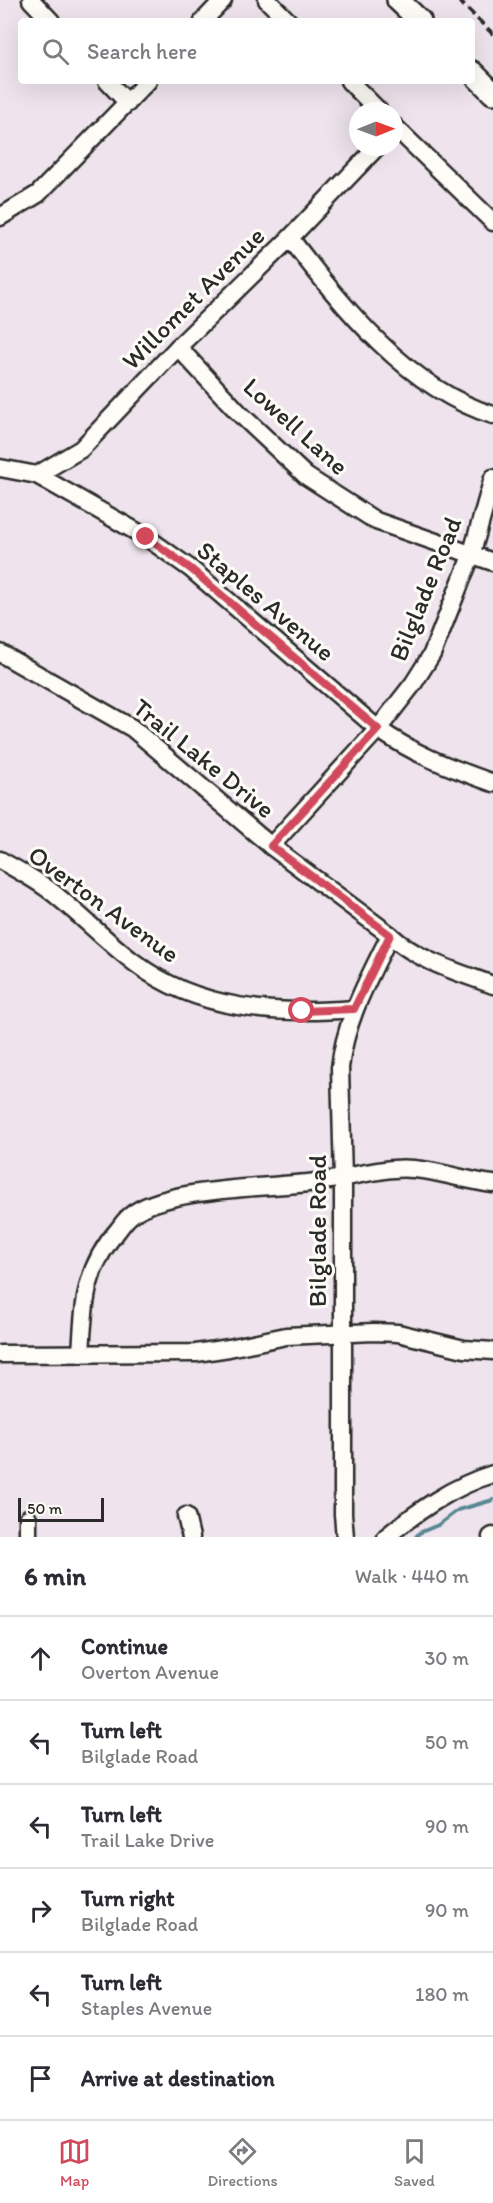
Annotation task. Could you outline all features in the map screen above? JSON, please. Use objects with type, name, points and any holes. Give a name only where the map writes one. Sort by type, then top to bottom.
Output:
[{"type":"main road","points":[[398,0],[417,18]]},
{"type":"main road","points":[[475,75],[493,93]]},
{"type":"street","points":[[31,0],[48,18]]},
{"type":"street","points":[[206,18],[222,0]]},
{"type":"street","points":[[267,0],[285,18]]},
{"type":"street","points":[[110,84],[128,104]]},
{"type":"street","points":[[0,217],[38,194],[145,84]]},
{"type":"street","points":[[352,84],[370,102]]},
{"type":"street","points":[[403,136],[493,222]]},
{"type":"street","name":"Willomet Avenue","points":[[37,475],[81,449],[178,347],[290,238],[368,156]]},
{"type":"street","points":[[290,238],[331,292],[392,354],[434,387],[477,410],[493,415]]},
{"type":"street","name":"Lowell Lane","points":[[178,347],[240,413],[306,476],[376,521],[493,562]]},
{"type":"street","name":"Staples Avenue","points":[[0,468],[37,475],[146,537],[191,569],[378,729],[402,745],[435,762],[493,783]]},
{"type":"street","name":"Bilglade Road","points":[[271,846],[378,729],[413,684],[432,654],[471,556],[493,477]]},
{"type":"street","name":"Trail Lake Drive","points":[[0,653],[132,728],[271,846],[405,948],[493,986]]},
{"type":"street","name":"Overton Avenue","points":[[0,860],[56,895],[135,963],[166,982],[202,998],[258,1010],[354,1009]]},
{"type":"street","name":"Bilglade Road","points":[[345,1537],[340,1068],[344,1041],[354,1009],[390,935]]},
{"type":"street","points":[[81,1354],[83,1308],[95,1263],[105,1245],[130,1216],[148,1205],[192,1194],[342,1179],[394,1169],[423,1171],[493,1184]]},
{"type":"street","points":[[0,1354],[196,1353],[286,1336],[343,1332],[398,1333],[448,1347],[493,1351]]},
{"type":"street","points":[[386,1537],[435,1501],[493,1474]]},
{"type":"street","points":[[186,1516],[191,1537]]},
{"type":"street","points":[[27,1518],[28,1537]]},
{"type":"waterway","points":[[416,1537],[419,1533],[438,1525],[458,1510],[493,1500]]},
{"type":"railway","points":[[458,0],[493,34]]},
{"type":"route","points":[[146,537],[191,569],[378,729],[271,846],[390,935],[354,1009],[302,1011]]}]
